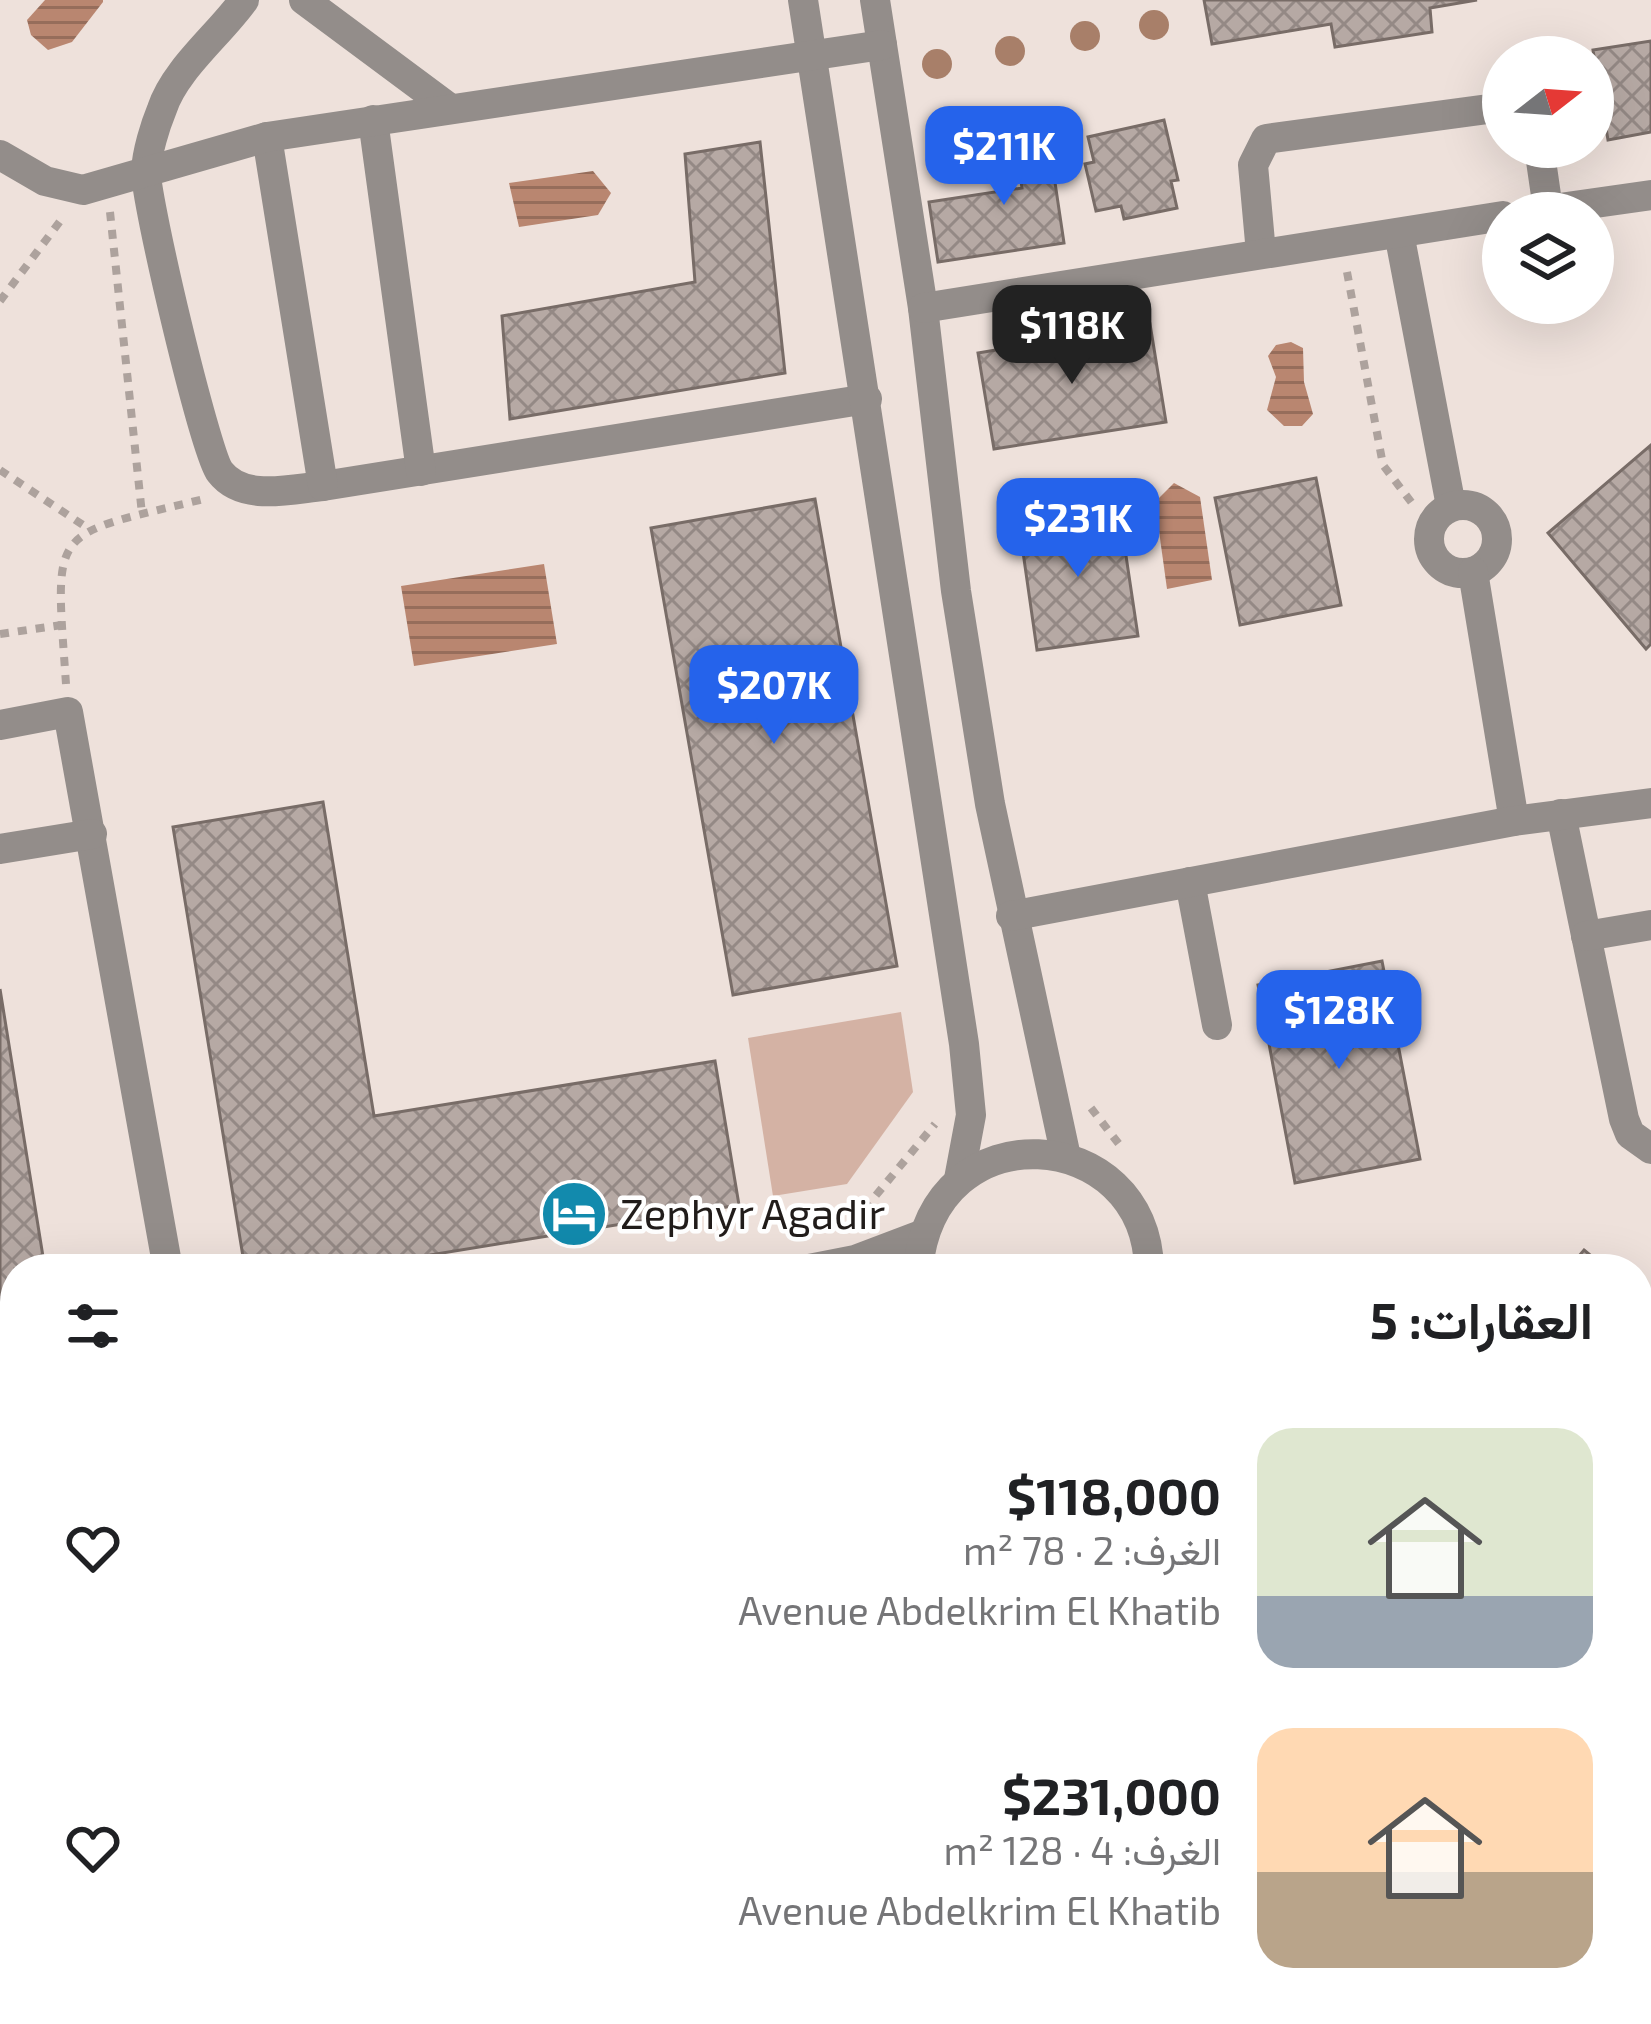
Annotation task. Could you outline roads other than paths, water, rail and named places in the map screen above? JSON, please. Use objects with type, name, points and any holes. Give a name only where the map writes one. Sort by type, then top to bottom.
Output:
[{"type":"street","points":[[244,0],[163,104],[146,172],[202,427],[218,470],[246,489],[323,486],[867,399]]},
{"type":"street","points":[[304,0],[448,107]]},
{"type":"street","points":[[803,0],[946,914],[971,1115],[958,1179]]},
{"type":"street","points":[[875,0],[923,308],[956,591],[1011,916],[1066,1157]]},
{"type":"street","points":[[0,154],[45,182],[95,188],[267,137],[882,45]]},
{"type":"street","points":[[1261,253],[1253,164],[1266,139],[1482,110]]},
{"type":"street","points":[[373,120],[421,471]]},
{"type":"street","points":[[267,137],[323,486]]},
{"type":"street","points":[[1614,200],[1651,195]]},
{"type":"street","points":[[923,308],[1482,220]]},
{"type":"street","points":[[1399,233],[1440,517],[1428,540],[1438,563],[1448,571],[1473,572],[1492,558],[1497,534],[1475,507],[1440,517]]},
{"type":"street","points":[[1473,572],[1514,821]]},
{"type":"street","points":[[0,725],[68,712],[165,1254]]},
{"type":"street","points":[[1011,916],[1514,821],[1651,803]]},
{"type":"street","points":[[1561,814],[1624,1119],[1630,1134],[1651,1149]]},
{"type":"street","points":[[0,850],[92,834]]},
{"type":"street","points":[[1190,882],[1217,1025]]},
{"type":"street","points":[[1586,936],[1651,925]]},
{"type":"street","points":[[919,1254],[921,1235],[934,1208],[958,1179],[992,1160],[1029,1153],[1066,1157],[1105,1177],[1133,1208],[1148,1254]]},
{"type":"street","points":[[871,1254],[921,1235]]},
{"type":"place","name":"Zephyr Agadir","points":[[574,1214]]}]
